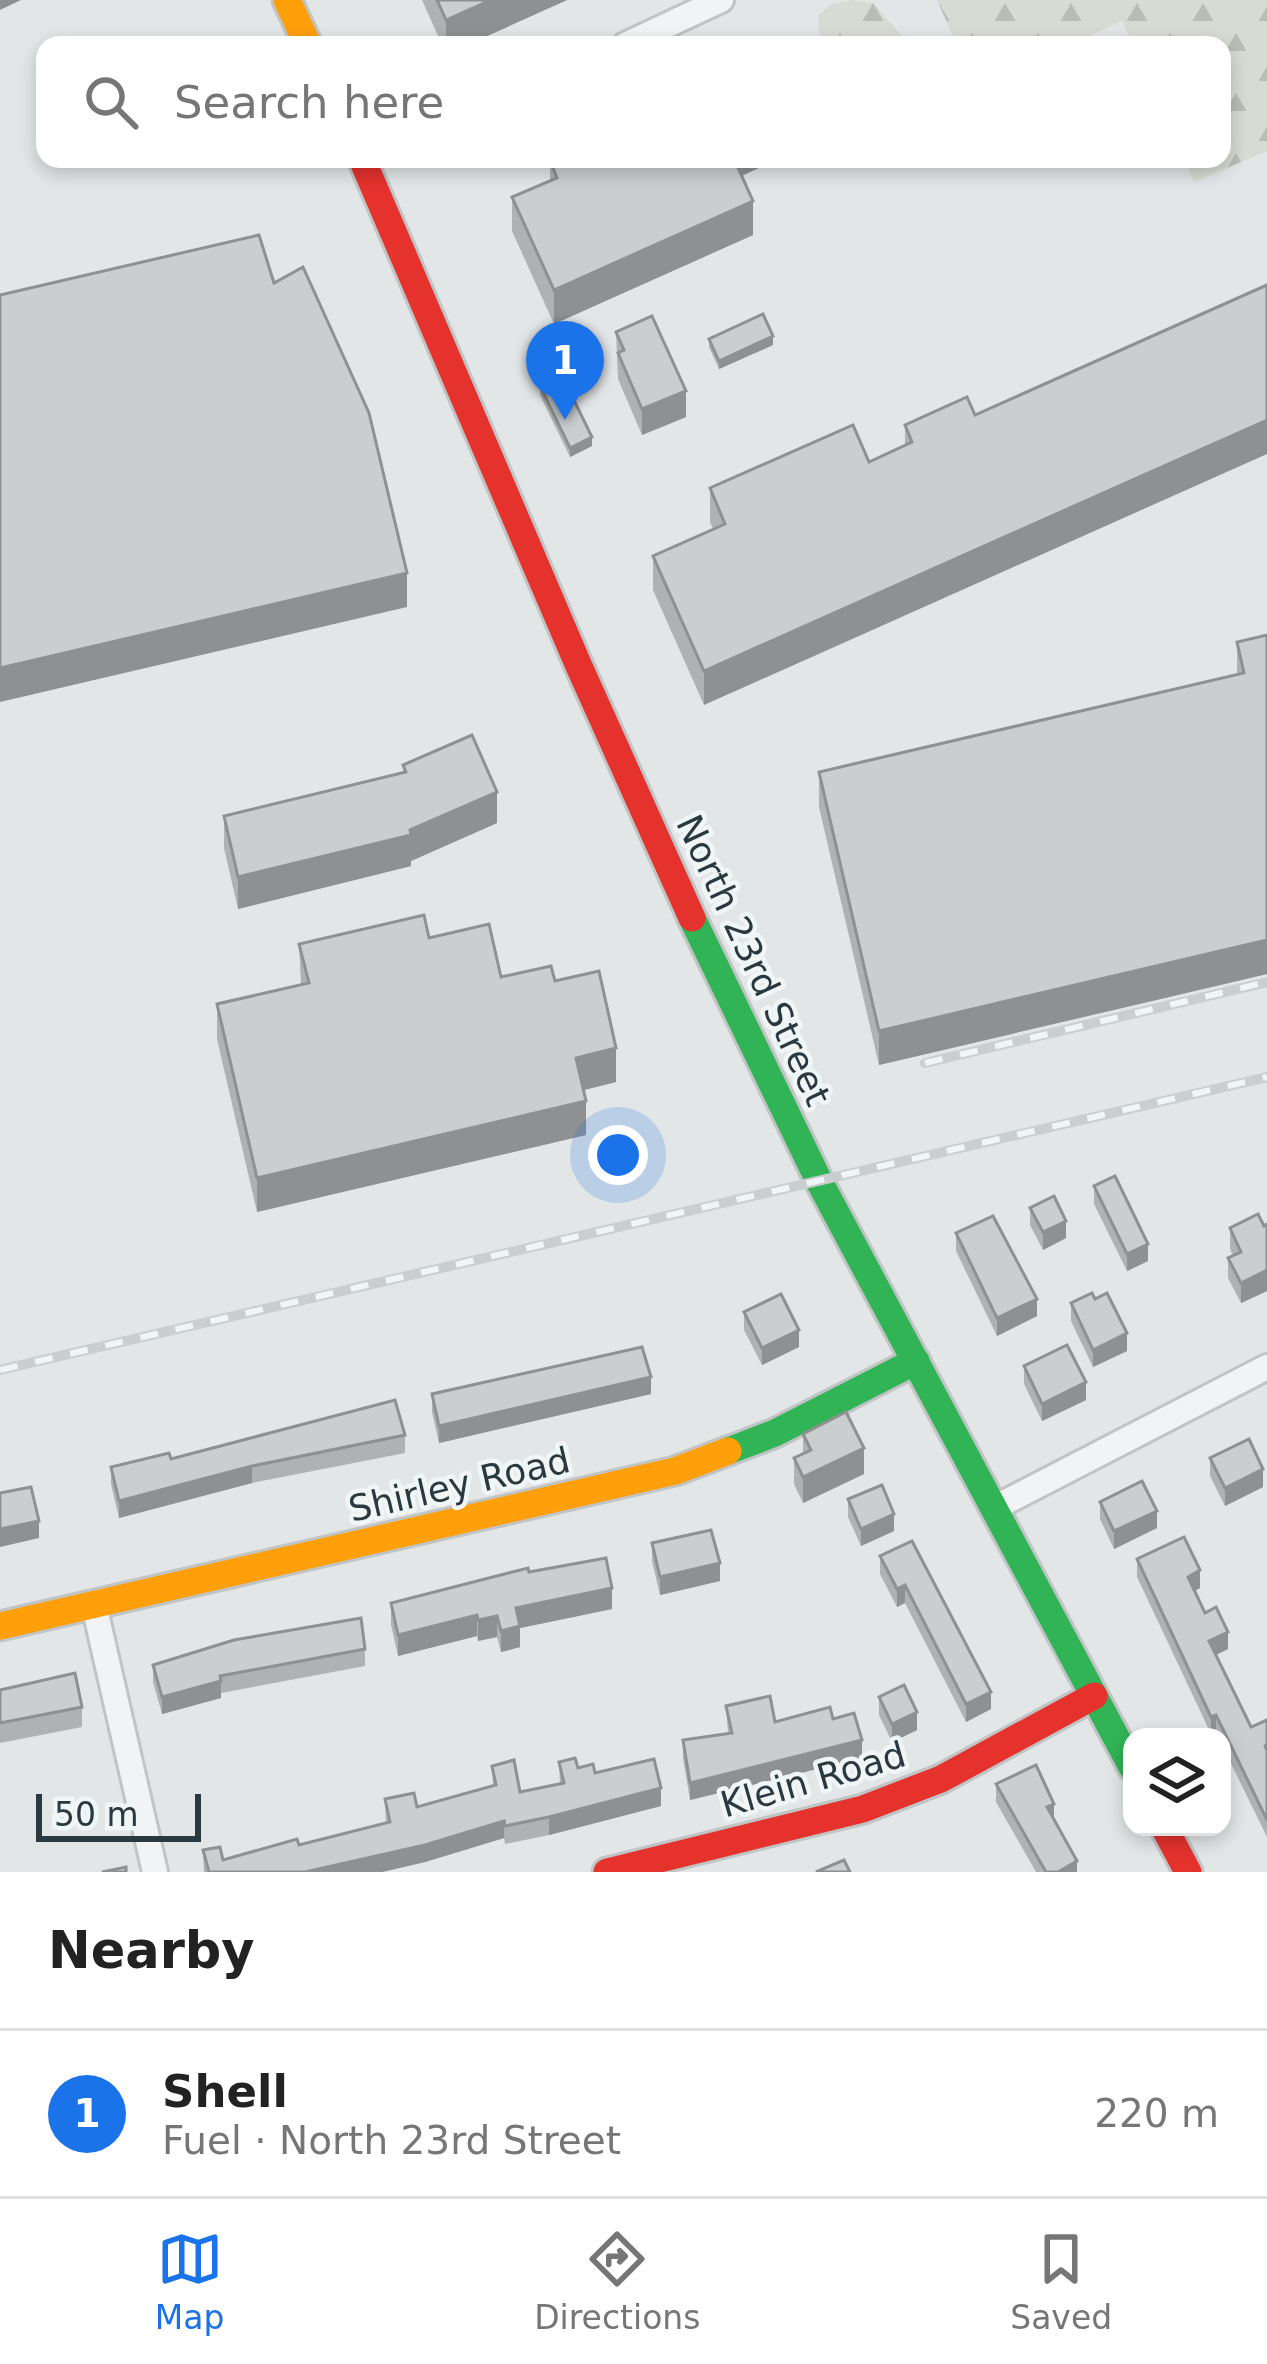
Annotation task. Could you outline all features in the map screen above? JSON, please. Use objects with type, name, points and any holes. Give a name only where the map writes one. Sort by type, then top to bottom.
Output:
[{"type":"main road","points":[[286,0],[304,36]]},
{"type":"main road","name":"North 23rd Street","points":[[366,168],[695,925],[819,1180],[1123,1750]]},
{"type":"main road","name":"Shirley Road","points":[[0,1627],[675,1471],[775,1433],[916,1361]]},
{"type":"main road","name":"Klein Road","points":[[607,1872],[903,1796],[1094,1696]]},
{"type":"main road","points":[[1169,1836],[1188,1872]]},
{"type":"street","points":[[644,36],[721,0]]},
{"type":"street","points":[[996,1507],[1267,1367]]},
{"type":"street","points":[[94,1605],[155,1872]]},
{"type":"green space","points":[[851,0],[873,3],[902,36],[819,36],[818,15],[831,5]]},
{"type":"green space","points":[[937,0],[1267,0],[1267,151],[1231,166],[1231,36],[1129,36],[1122,21],[1090,36],[953,36]]},
{"type":"green space","points":[[1188,168],[1227,168],[1194,182]]},
{"type":"building","points":[[437,0],[491,0],[446,20]]},
{"type":"building","points":[[553,168],[738,168],[753,201],[554,290],[512,197],[557,178]]},
{"type":"building","points":[[259,235],[274,283],[303,267],[369,413],[407,573],[0,668],[0,295]]},
{"type":"building","points":[[1267,285],[1267,420],[704,671],[653,556],[725,524],[710,488],[853,425],[869,462],[912,442],[905,425],[967,397],[975,415]]},
{"type":"building","points":[[763,314],[773,336],[719,361],[709,339]]},
{"type":"building","points":[[652,316],[686,391],[642,409],[618,353],[624,350],[616,332]]},
{"type":"building","points":[[562,376],[592,437],[570,448],[540,386]]},
{"type":"building","points":[[1267,635],[1267,940],[879,1031],[819,772],[1244,673],[1237,642]]},
{"type":"building","points":[[472,735],[497,792],[410,830],[411,835],[238,877],[224,816],[406,772],[403,765]]},
{"type":"building","points":[[424,915],[429,938],[489,924],[501,977],[551,966],[555,981],[599,971],[616,1048],[576,1058],[586,1101],[257,1178],[217,1004],[309,983],[299,944]]},
{"type":"building","points":[[1115,1176],[1148,1244],[1127,1254],[1094,1186]]},
{"type":"building","points":[[1054,1196],[1066,1221],[1043,1232],[1030,1208]]},
{"type":"building","points":[[1258,1214],[1267,1224],[1267,1270],[1241,1283],[1228,1258],[1241,1252],[1230,1228]]},
{"type":"building","points":[[993,1216],[1037,1299],[997,1318],[956,1233]]},
{"type":"building","points":[[1092,1293],[1095,1299],[1107,1293],[1127,1333],[1093,1350],[1071,1303]]},
{"type":"building","points":[[781,1294],[799,1330],[762,1348],[744,1312]]},
{"type":"building","points":[[1067,1345],[1086,1382],[1042,1404],[1024,1366]]},
{"type":"building","points":[[642,1347],[651,1377],[439,1426],[432,1394]]},
{"type":"building","points":[[395,1400],[405,1435],[252,1466],[119,1501],[111,1467],[169,1453],[171,1459]]},
{"type":"building","points":[[846,1412],[864,1448],[803,1477],[794,1458],[811,1450],[803,1434]]},
{"type":"building","points":[[1249,1439],[1263,1469],[1225,1488],[1210,1458]]},
{"type":"building","points":[[1142,1481],[1157,1511],[1114,1531],[1100,1502]]},
{"type":"building","points":[[882,1485],[894,1514],[861,1529],[848,1499]]},
{"type":"building","points":[[31,1487],[39,1521],[0,1529],[0,1493]]},
{"type":"building","points":[[711,1530],[720,1563],[660,1577],[652,1543]]},
{"type":"building","points":[[1184,1537],[1200,1570],[1188,1577],[1205,1613],[1216,1607],[1228,1632],[1209,1641],[1251,1727],[1267,1720],[1267,1820],[1231,1746],[1231,1728],[1222,1728],[1216,1715],[1211,1717],[1137,1559]]},
{"type":"building","points":[[912,1541],[991,1692],[966,1704],[905,1585],[897,1589],[880,1556]]},
{"type":"building","points":[[606,1558],[612,1588],[516,1608],[520,1626],[501,1631],[497,1616],[478,1620],[477,1615],[398,1635],[391,1603],[528,1568],[529,1572]]},
{"type":"building","points":[[361,1618],[365,1649],[220,1676],[221,1681],[162,1697],[153,1665],[234,1640]]},
{"type":"building","points":[[75,1673],[82,1707],[0,1723],[0,1690]]},
{"type":"building","points":[[904,1685],[917,1712],[892,1724],[879,1697]]},
{"type":"building","points":[[770,1696],[775,1722],[830,1707],[833,1719],[854,1713],[862,1740],[690,1783],[683,1740],[732,1733],[726,1706]]},
{"type":"building","points":[[575,1758],[578,1768],[593,1764],[595,1773],[654,1759],[661,1788],[549,1817],[505,1826],[504,1821],[425,1845],[305,1872],[209,1872],[203,1850],[220,1847],[223,1860],[297,1839],[299,1845],[390,1822],[385,1799],[414,1793],[417,1807],[496,1785],[492,1766],[514,1760],[520,1792],[564,1783],[559,1762]]},
{"type":"building","points":[[1036,1765],[1054,1804],[1047,1807],[1077,1861],[1058,1872],[1046,1872],[996,1784]]},
{"type":"building","points":[[844,1860],[850,1872],[816,1872]]},
{"type":"railway","points":[[925,1063],[1267,982]]},
{"type":"railway","points":[[0,1370],[1267,1077]]},
{"type":"traffic: fast","points":[[692,918],[819,1181],[1123,1750]]},
{"type":"traffic: fast","points":[[728,1451],[775,1433],[916,1361]]},
{"type":"traffic: slow","points":[[287,0],[304,36]]},
{"type":"traffic: slow","points":[[0,1626],[675,1471],[728,1451]]},
{"type":"traffic: jam","points":[[366,168],[692,918]]},
{"type":"traffic: jam","points":[[607,1872],[863,1809],[941,1779],[1094,1696]]},
{"type":"traffic: jam","points":[[1169,1836],[1188,1872]]},
{"type":"place","name":"Shell","points":[[565,420]]}]
